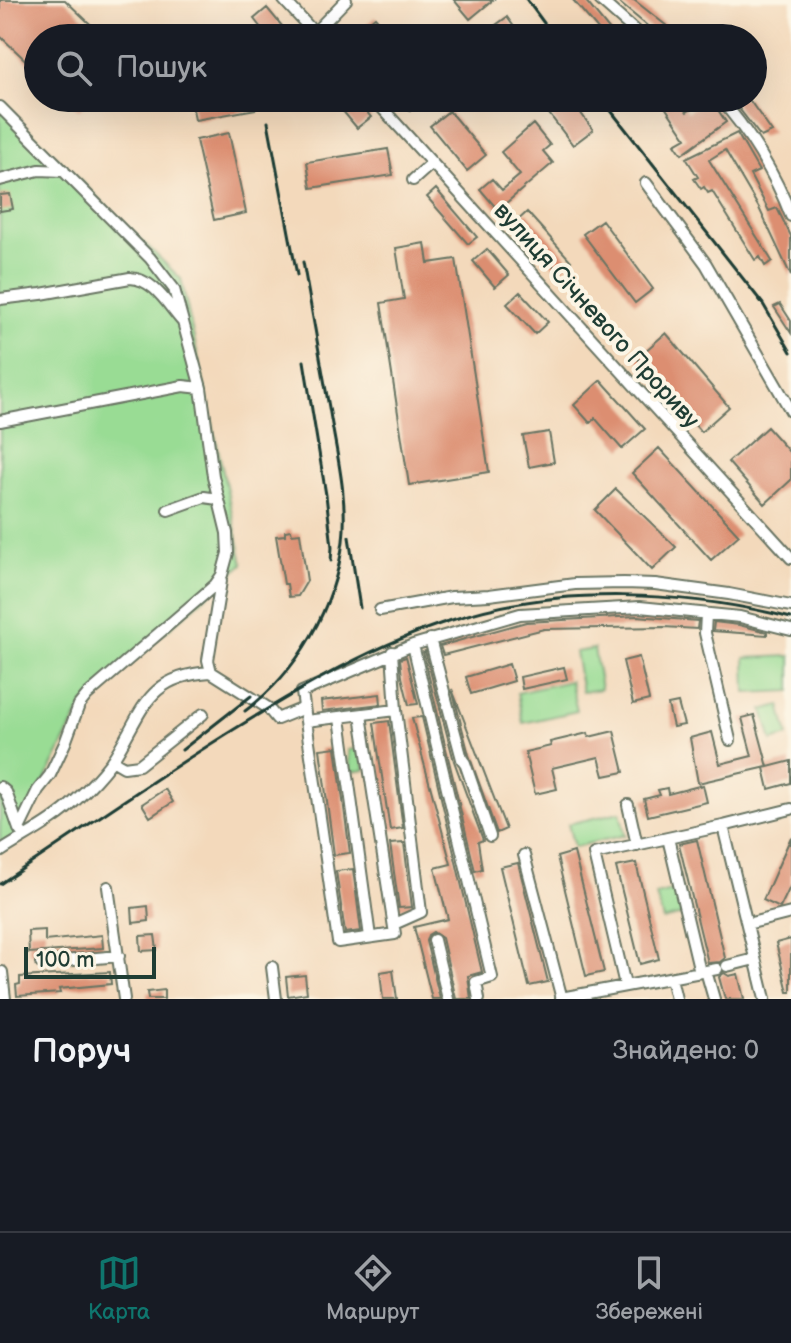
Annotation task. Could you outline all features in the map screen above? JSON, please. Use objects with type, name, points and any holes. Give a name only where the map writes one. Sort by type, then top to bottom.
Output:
[{"type":"street","points":[[284,0],[306,24]]},
{"type":"street","points":[[325,24],[346,0]]},
{"type":"street","points":[[600,0],[627,24]]},
{"type":"street","points":[[0,107],[69,173],[164,273],[174,289],[201,388],[218,499],[227,533],[228,553],[208,660],[211,672]]},
{"type":"street","name":"вулиця Січневого Прориву","points":[[386,112],[788,550]]},
{"type":"street","points":[[731,112],[784,198],[791,216]]},
{"type":"street","points":[[413,180],[432,163]]},
{"type":"street","points":[[0,180],[39,170],[69,173]]},
{"type":"street","points":[[646,183],[706,264],[791,411]]},
{"type":"street","points":[[0,299],[141,278],[151,284],[186,326]]},
{"type":"street","points":[[0,421],[183,386],[201,388]]},
{"type":"street","points":[[168,510],[204,497],[218,499]]},
{"type":"street","points":[[22,832],[38,790],[50,775],[65,743],[79,705],[215,585],[222,575]]},
{"type":"street","points":[[380,610],[452,597],[575,584],[624,583],[729,594],[791,606]]},
{"type":"street","points":[[361,715],[395,934],[338,942],[302,692],[392,652],[520,614],[640,607],[740,617],[791,630]]},
{"type":"street","points":[[706,614],[705,633],[730,740]]},
{"type":"street","points":[[430,639],[462,759],[490,836]]},
{"type":"street","points":[[413,645],[492,977],[476,982],[479,999]]},
{"type":"street","points":[[392,652],[396,710],[421,912],[394,924]]},
{"type":"street","points":[[0,852],[22,832],[58,816],[77,800],[112,760],[147,700],[162,686],[187,673],[211,672],[259,701],[277,719],[304,708]]},
{"type":"street","points":[[306,721],[396,710]]},
{"type":"street","points":[[112,760],[124,767],[139,765],[203,714]]},
{"type":"street","points":[[340,718],[370,937]]},
{"type":"street","points":[[0,787],[6,792],[22,832]]},
{"type":"street","points":[[628,805],[637,845]]},
{"type":"street","points":[[625,985],[594,854],[791,809]]},
{"type":"street","points":[[723,826],[765,999]]},
{"type":"street","points":[[668,838],[713,970],[714,999]]},
{"type":"street","points":[[524,855],[562,999],[755,959]]},
{"type":"street","points":[[108,887],[124,999]]},
{"type":"street","points":[[747,924],[791,913]]},
{"type":"street","points":[[434,940],[448,999]]},
{"type":"street","points":[[41,963],[119,956]]},
{"type":"street","points":[[272,967],[276,999]]},
{"type":"street","points":[[1,973],[5,999]]},
{"type":"street","points":[[671,978],[676,999]]},
{"type":"green space","points":[[0,102],[181,279],[243,564],[84,703],[16,838],[0,848]]},
{"type":"green space","points":[[594,649],[601,689],[582,692],[575,652]]},
{"type":"green space","points":[[791,656],[791,691],[746,693],[745,658]]},
{"type":"green space","points":[[570,681],[577,711],[523,723],[517,693]]},
{"type":"green space","points":[[780,705],[788,736],[772,741],[763,710]]},
{"type":"green space","points":[[361,748],[365,770],[351,772],[348,750]]},
{"type":"green space","points":[[620,812],[625,835],[574,847],[568,824]]},
{"type":"green space","points":[[675,890],[682,915],[663,920],[656,895]]},
{"type":"building","points":[[0,0],[65,0],[90,24],[24,24],[24,59],[0,36]]},
{"type":"building","points":[[454,0],[493,0],[470,19]]},
{"type":"building","points":[[573,0],[585,0],[605,24],[593,24]]},
{"type":"building","points":[[616,0],[634,0],[664,24],[645,24]]},
{"type":"building","points":[[267,8],[280,24],[258,24],[254,19]]},
{"type":"building","points":[[375,17],[381,24],[367,24]]},
{"type":"building","points":[[507,17],[512,24],[497,24]]},
{"type":"building","points":[[194,112],[239,112],[195,120]]},
{"type":"building","points":[[344,112],[367,112],[371,117],[357,128]]},
{"type":"building","points":[[450,112],[486,155],[467,171],[430,126]]},
{"type":"building","points":[[548,112],[580,112],[593,130],[573,145]]},
{"type":"building","points":[[668,112],[719,112],[726,122],[682,154],[675,144],[686,138]]},
{"type":"building","points":[[742,112],[758,112],[772,132],[761,137]]},
{"type":"building","points":[[533,124],[550,145],[543,151],[553,163],[498,210],[480,189],[492,179],[502,190],[520,175],[501,152]]},
{"type":"building","points":[[229,133],[246,213],[214,220],[196,140]]},
{"type":"building","points":[[737,133],[759,171],[750,175],[769,211],[777,208],[791,236],[791,276],[759,208],[725,150],[709,160],[772,261],[765,266],[760,257],[755,260],[712,191],[708,193],[704,187],[701,189],[694,179],[698,177],[686,158]]},
{"type":"building","points":[[388,149],[393,175],[311,188],[307,162]]},
{"type":"building","points":[[436,189],[477,237],[468,244],[427,197]]},
{"type":"building","points":[[10,194],[13,209],[0,211],[0,195]]},
{"type":"building","points":[[527,212],[571,261],[559,272],[515,223]]},
{"type":"building","points":[[602,220],[653,289],[635,303],[583,234]]},
{"type":"building","points":[[425,243],[428,263],[456,259],[489,472],[409,485],[381,303],[404,299],[396,248]]},
{"type":"building","points":[[487,249],[509,275],[495,287],[473,261]]},
{"type":"building","points":[[520,292],[548,322],[535,334],[507,304]]},
{"type":"building","points":[[780,304],[791,321],[791,333],[774,307]]},
{"type":"building","points":[[666,333],[729,407],[701,432],[637,358]]},
{"type":"building","points":[[601,380],[645,429],[622,449],[595,418],[590,423],[574,405]]},
{"type":"building","points":[[767,427],[791,454],[791,480],[765,504],[728,462]]},
{"type":"building","points":[[549,432],[554,462],[529,467],[523,436]]},
{"type":"building","points":[[659,448],[739,535],[711,560],[632,473]]},
{"type":"building","points":[[616,489],[676,547],[652,570],[595,510]]},
{"type":"building","points":[[291,530],[292,534],[300,533],[307,581],[298,596],[289,597],[276,536],[285,535],[285,531]]},
{"type":"building","points":[[637,616],[698,621],[697,629],[544,629],[443,655],[440,646],[526,622]]},
{"type":"building","points":[[714,622],[739,625],[767,632],[767,635],[713,631]]},
{"type":"building","points":[[423,652],[454,761],[483,840],[478,842],[482,869],[475,871]]},
{"type":"building","points":[[406,657],[418,704],[409,705],[400,659]]},
{"type":"building","points":[[639,657],[649,700],[633,704],[623,661]]},
{"type":"building","points":[[509,664],[514,681],[471,694],[466,677]]},
{"type":"building","points":[[564,667],[567,679],[522,689],[520,677]]},
{"type":"building","points":[[452,689],[506,829],[497,833],[469,755]]},
{"type":"building","points":[[380,694],[381,704],[322,711],[321,701]]},
{"type":"building","points":[[678,703],[684,725],[673,727],[668,705]]},
{"type":"building","points":[[754,715],[768,767],[791,761],[791,783],[769,789],[764,768],[767,767],[698,783],[690,738],[712,732],[720,764],[752,756],[742,718]]},
{"type":"building","points":[[422,717],[482,972],[468,976],[471,999],[456,999],[442,938],[433,932],[426,941],[440,999],[432,999],[414,927],[448,919],[435,868],[451,864],[412,718]]},
{"type":"building","points":[[389,721],[403,828],[390,830],[374,723]]},
{"type":"building","points":[[614,731],[624,772],[604,776],[599,757],[552,768],[557,789],[535,794],[525,752],[588,733],[589,737]]},
{"type":"building","points":[[336,747],[350,853],[334,855],[320,749]]},
{"type":"building","points":[[703,785],[707,802],[648,816],[644,799],[660,795],[658,790],[667,788],[668,794]]},
{"type":"building","points":[[165,789],[173,802],[150,817],[142,804]]},
{"type":"building","points":[[791,837],[791,885],[780,908],[763,900]]},
{"type":"building","points":[[697,840],[725,958],[720,962],[708,963],[679,844]]},
{"type":"building","points":[[404,843],[412,907],[399,908],[390,844]]},
{"type":"building","points":[[574,852],[604,972],[586,976],[557,857]]},
{"type":"building","points":[[518,863],[548,982],[529,986],[500,867]]},
{"type":"building","points":[[636,863],[659,959],[640,964],[616,867]]},
{"type":"building","points":[[353,869],[361,931],[345,933],[336,871]]},
{"type":"building","points":[[148,906],[149,921],[133,923],[132,908]]},
{"type":"building","points":[[45,930],[45,941],[102,935],[103,948],[29,953],[28,931]]},
{"type":"building","points":[[155,935],[157,950],[141,951],[140,936]]},
{"type":"building","points":[[791,939],[791,992],[788,992],[776,943]]},
{"type":"building","points":[[393,970],[397,999],[383,999],[380,972]]},
{"type":"building","points":[[110,972],[111,984],[59,989],[60,993],[17,996],[16,985],[20,984],[20,977]]},
{"type":"building","points":[[724,973],[729,976],[738,974],[744,999],[725,999],[719,977]]},
{"type":"building","points":[[305,975],[307,993],[288,996],[286,977]]},
{"type":"building","points":[[164,990],[164,999],[148,999],[147,992]]},
{"type":"railway","points":[[527,0],[545,24]]},
{"type":"railway","points":[[612,112],[763,304],[791,352]]},
{"type":"railway","points":[[268,122],[297,275]]},
{"type":"railway","points":[[245,711],[282,677],[311,636],[332,590],[343,541],[341,477],[303,262]]},
{"type":"railway","points":[[304,361],[326,495],[331,561]]},
{"type":"railway","points":[[349,537],[360,608]]},
{"type":"railway","points":[[0,884],[174,767],[286,698],[341,667],[425,629],[495,608],[579,597],[666,597],[791,618]]},
{"type":"railway","points":[[182,750],[251,696]]}]
